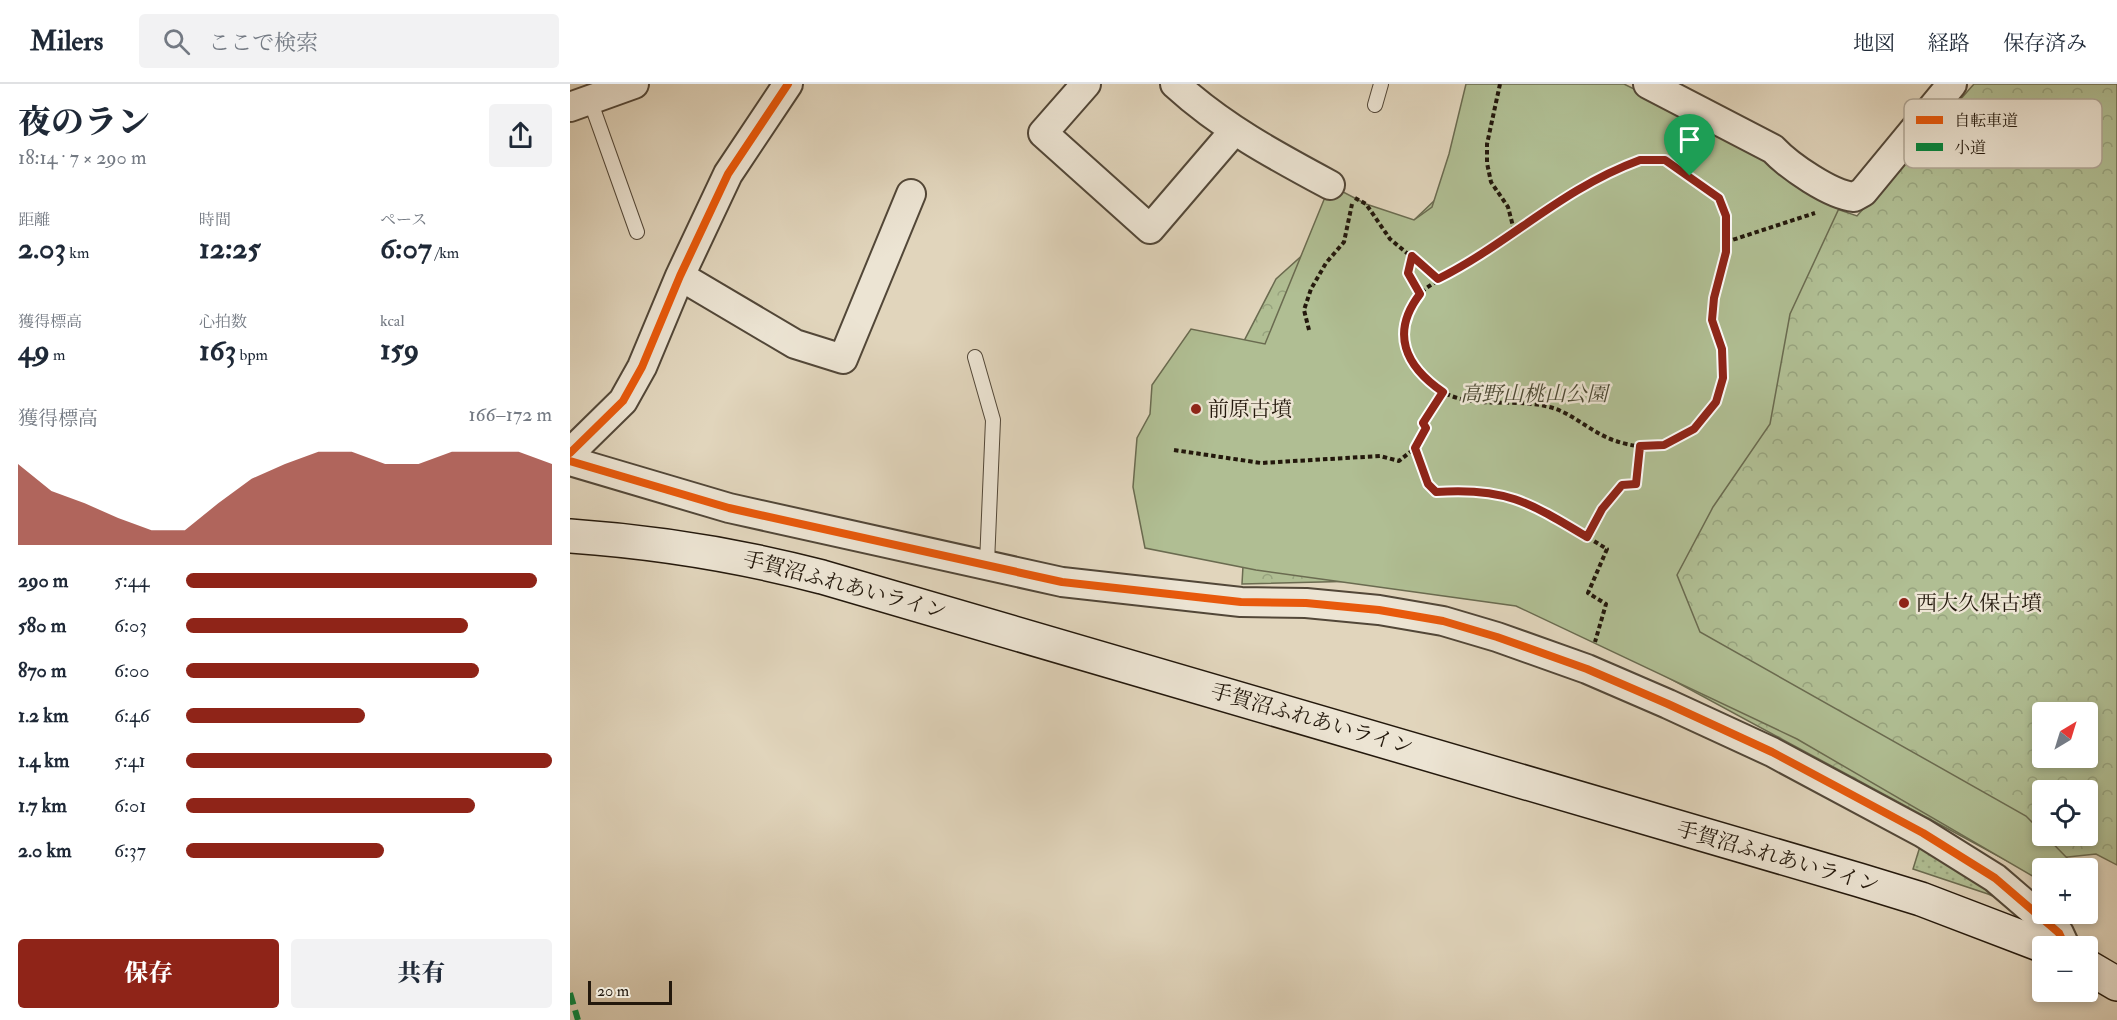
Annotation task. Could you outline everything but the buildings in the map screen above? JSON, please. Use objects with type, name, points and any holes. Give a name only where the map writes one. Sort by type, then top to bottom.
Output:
[{"type":"street","points":[[580,104],[634,84]]},
{"type":"street","points":[[570,453],[605,422],[623,401],[642,367],[680,276],[728,174],[788,84]]},
{"type":"street","points":[[1086,84],[1043,133],[1149,229],[1234,131]]},
{"type":"street","points":[[1175,84],[1204,110],[1234,131],[1330,185]]},
{"type":"street","points":[[1940,99],[1952,84]]},
{"type":"street","points":[[1662,87],[1773,149],[1781,158],[1834,192],[1854,197],[1863,192],[1904,142]]},
{"type":"street","points":[[680,276],[795,344],[843,359],[911,194]]},
{"type":"street","points":[[570,461],[729,508],[987,563],[1062,582],[1241,602],[1306,603],[1379,610],[1443,621],[1497,637],[1587,669],[1772,752],[1956,851],[1995,878],[2060,936]]},
{"type":"street","name":"手賀沼ふれあいライン","points":[[570,536],[646,541],[704,549],[755,559],[822,577],[1859,880],[1931,903],[2032,941]]},
{"type":"street","points":[[2098,973],[2117,984]]},
{"type":"lane","points":[[1375,105],[1381,84]]},
{"type":"lane","points":[[580,104],[637,232]]},
{"type":"lane","points":[[975,357],[993,420],[987,563]]},
{"type":"path","points":[[1500,84],[1487,144],[1486,163],[1491,182],[1508,207],[1514,230]]},
{"type":"path","points":[[1674,166],[1679,142],[1690,127]]},
{"type":"path","points":[[1640,160],[1665,160],[1719,198],[1726,216],[1726,252],[1714,298],[1712,320],[1722,349],[1723,378],[1716,402],[1694,429],[1664,445],[1640,446],[1617,442],[1587,428],[1560,410],[1534,402],[1472,400],[1443,392],[1420,373],[1404,343],[1404,326],[1410,307],[1420,294],[1438,279],[1467,265],[1514,230],[1586,183],[1640,160]]},
{"type":"path","points":[[1330,185],[1366,204],[1390,239],[1438,279]]},
{"type":"path","points":[[1309,330],[1304,310],[1311,289],[1326,263],[1344,242],[1348,214],[1355,198]]},
{"type":"path","points":[[1726,242],[1820,211]]},
{"type":"path","points":[[1412,256],[1408,273],[1420,294]]},
{"type":"path","points":[[1174,450],[1261,464],[1380,456],[1399,461],[1415,448],[1426,428],[1423,423],[1443,392]]},
{"type":"path","points":[[1587,537],[1602,509],[1622,485],[1636,484],[1640,446]]},
{"type":"path","points":[[1415,448],[1428,484],[1436,492],[1483,491],[1505,494],[1533,507],[1607,549],[1588,593],[1606,604],[1587,669]]},
{"type":"green space","name":"高野山桃山公園","points":[[1466,84],[1624,84],[1695,119],[1841,204],[1790,314],[1770,424],[1713,507],[1677,575],[1700,632],[2026,816],[2032,822],[2032,846],[2055,846],[2067,858],[2032,858],[2032,876],[1797,739],[1516,606],[1256,570],[1145,548],[1133,487],[1137,438],[1150,414],[1152,385],[1191,329],[1265,344],[1330,185],[1366,204],[1414,220],[1432,207],[1449,154]]},
{"type":"green space","points":[[1974,84],[2117,84],[2117,865],[2096,854],[2032,858],[2032,861],[2011,863],[1484,578],[1242,584],[1244,548],[1228,372],[1276,279],[1348,214],[1414,220],[1458,178],[1787,192],[1857,216],[1904,163],[1904,168],[2102,168],[2102,99],[1961,99]]},
{"type":"green space","points":[[1922,840],[2028,911],[1988,894],[1913,869]]},
{"type":"marked path","points":[[570,993],[578,1020]]},
{"type":"cycle path","points":[[570,453],[623,401],[642,367],[680,276],[728,174],[788,84]]},
{"type":"cycle path","points":[[570,461],[729,508],[1062,582],[1241,602],[1306,603],[1379,610],[1443,621],[1497,637],[1587,669],[1772,752],[1923,833],[1995,878],[2060,936]]},
{"type":"place","name":"前原古墳","points":[[1196,409]]},
{"type":"place","name":"西大久保古墳","points":[[1904,603]]},
{"type":"route","points":[[1640,160],[1665,160],[1690,176],[1719,198],[1726,216],[1726,252],[1714,298],[1712,320],[1722,349],[1723,378],[1716,402],[1694,429],[1664,445],[1640,446],[1636,484],[1622,485],[1602,509],[1587,537],[1505,494],[1459,490],[1436,492],[1424,476],[1415,448],[1426,428],[1423,423],[1443,392],[1420,373],[1411,360],[1404,343],[1404,326],[1410,307],[1420,294],[1408,273],[1412,256],[1438,279],[1467,265],[1508,234],[1586,183],[1613,170],[1640,160]]}]
